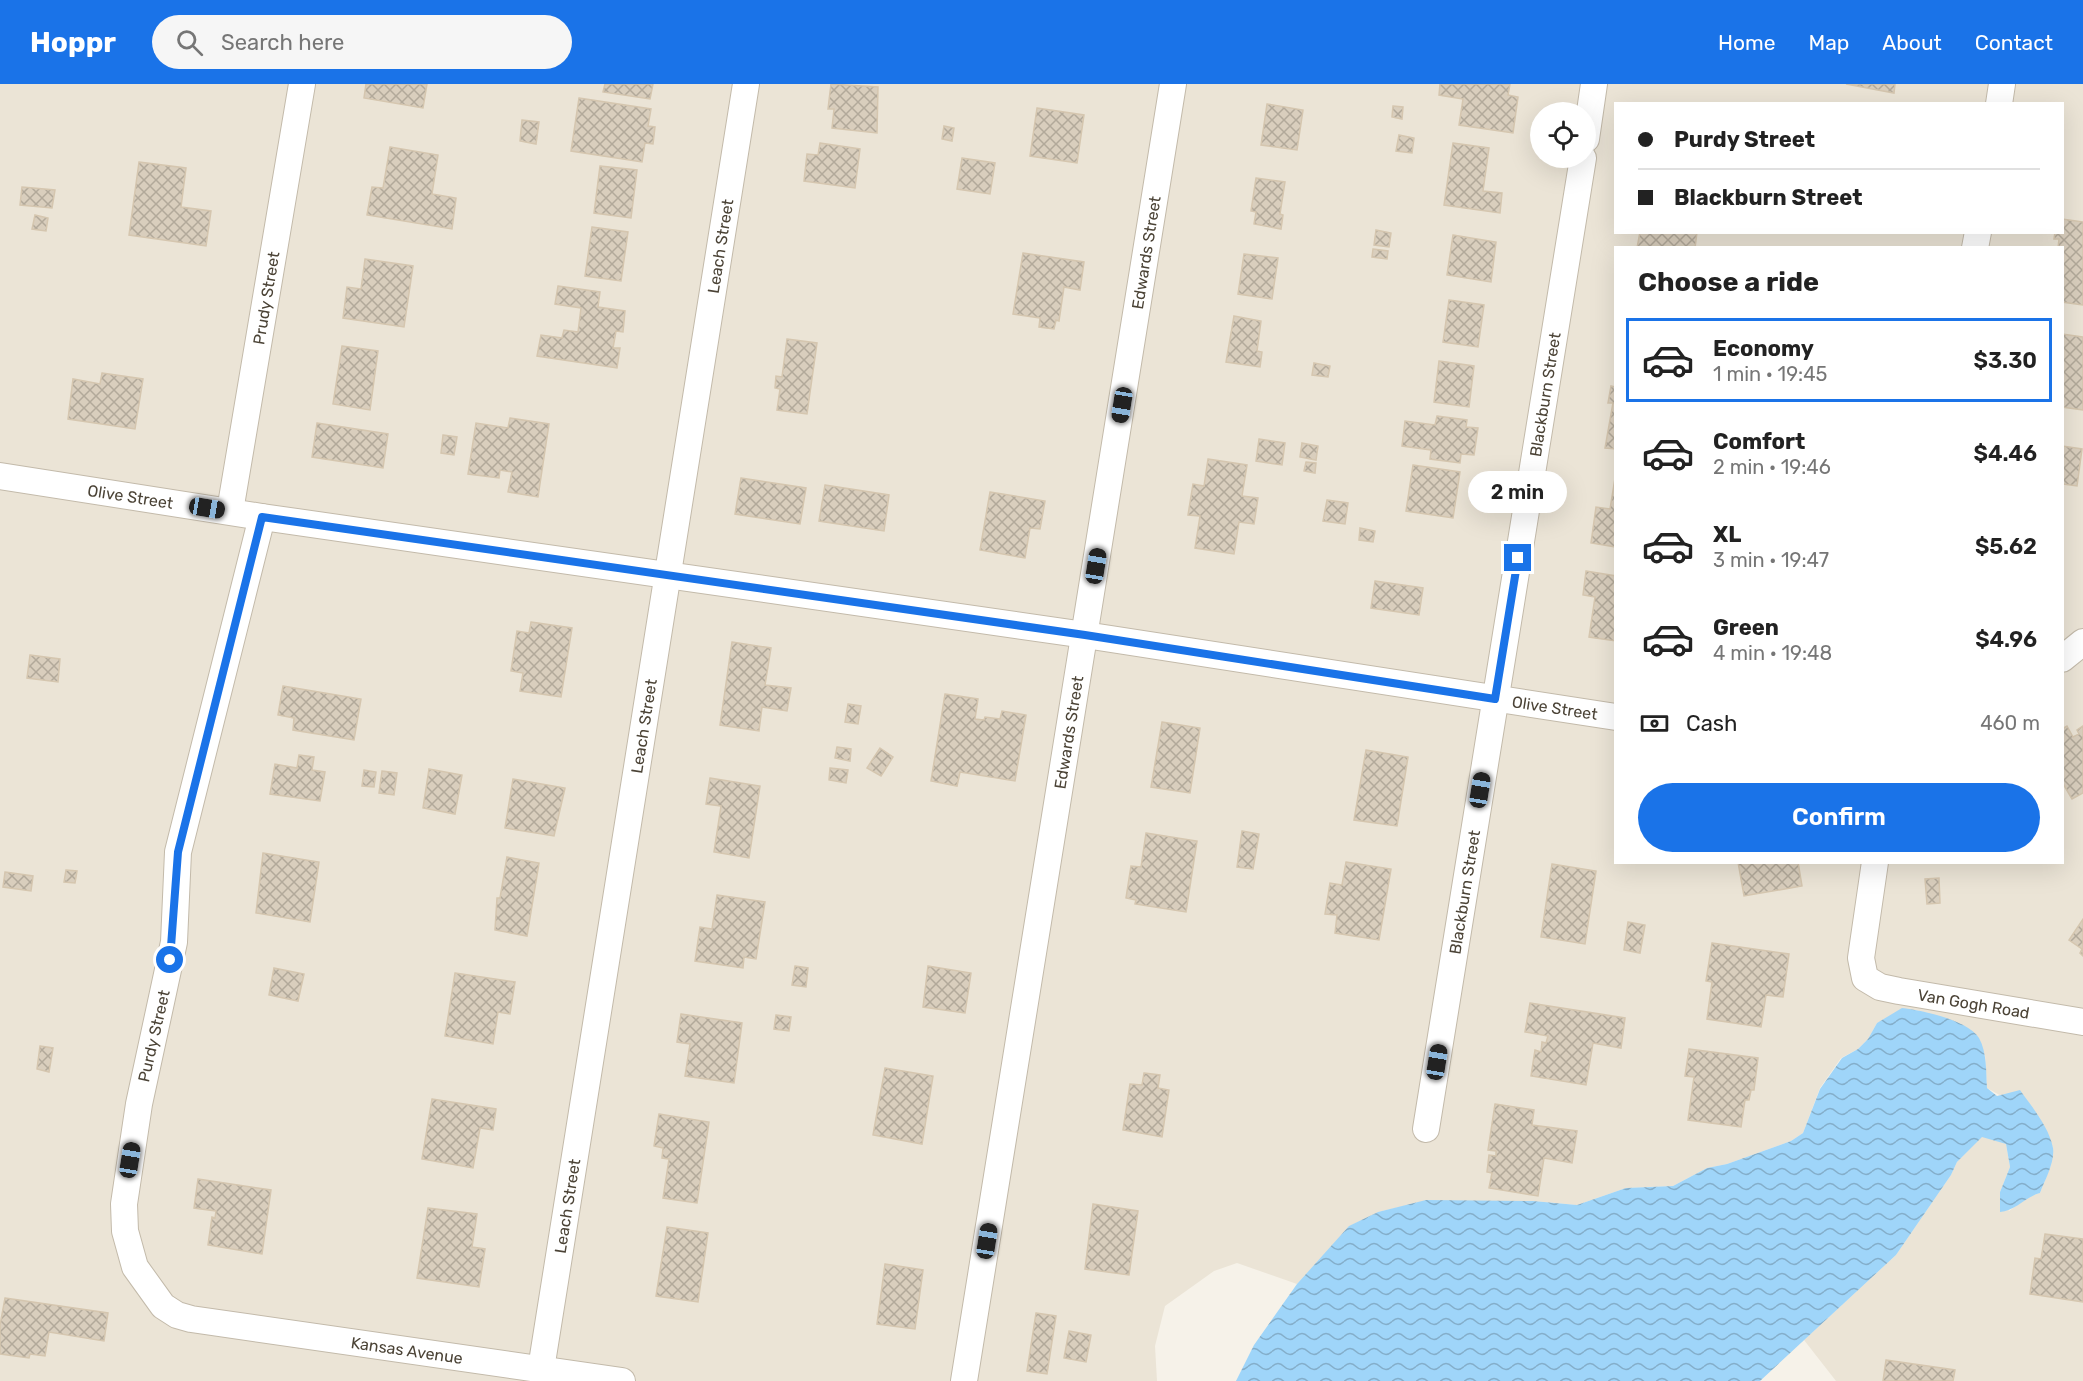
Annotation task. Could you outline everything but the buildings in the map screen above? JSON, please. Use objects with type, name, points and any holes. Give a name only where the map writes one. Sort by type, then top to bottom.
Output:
[{"type":"street","name":"Prudy Street","points":[[230,511],[302,84]]},
{"type":"street","name":"Leach Street","points":[[540,1369],[669,576],[746,84]]},
{"type":"street","name":"Edwards Street","points":[[964,1381],[1173,84]]},
{"type":"street","points":[[1591,102],[1594,84]]},
{"type":"street","points":[[1999,102],[2002,84]]},
{"type":"street","name":"Blackburn Street","points":[[1426,1129],[1580,168]]},
{"type":"street","name":"Olive Street","points":[[0,476],[262,517],[1085,635],[1614,717]]},
{"type":"street","name":"Purdy Street","points":[[191,1319],[177,1315],[163,1306],[135,1267],[124,1231],[124,1204],[139,1104],[174,942],[178,852],[262,517]]},
{"type":"street","points":[[2064,657],[2083,642]]},
{"type":"street","name":"Van Gogh Road","points":[[1875,864],[1861,958],[1865,978],[1880,987],[1899,992],[2083,1022]]},
{"type":"street","name":"Kansas Avenue","points":[[191,1319],[622,1381]]},
{"type":"shaded area","points":[[0,84],[2083,84],[2083,1381],[1836,1381],[1804,1340],[1896,1255],[1951,1175],[1957,1162],[1982,1136],[2006,1144],[2010,1167],[2000,1192],[2009,1211],[2029,1196],[2040,1193],[2051,1165],[2053,1148],[2039,1117],[1987,1088],[1985,1054],[1928,1013],[1915,1010],[1877,1023],[1868,1039],[1858,1049],[1841,1058],[1820,1088],[1803,1133],[1791,1141],[1727,1164],[1707,1168],[1673,1186],[1626,1188],[1577,1205],[1533,1201],[1426,1201],[1378,1212],[1350,1226],[1297,1284],[1237,1263],[1214,1271],[1165,1306],[1155,1346],[1157,1381],[0,1381]]},
{"type":"water","points":[[1902,1008],[1955,1021],[1979,1038],[1986,1062],[1987,1088],[1997,1096],[2020,1090],[2044,1125],[2053,1148],[2053,1159],[2049,1171],[2040,1193],[2000,1212],[2000,1192],[2010,1167],[2006,1144],[1982,1137],[1957,1162],[1951,1175],[1896,1255],[1760,1381],[1236,1381],[1254,1345],[1297,1284],[1349,1226],[1378,1212],[1426,1200],[1533,1201],[1577,1205],[1626,1188],[1673,1186],[1707,1168],[1727,1164],[1791,1141],[1803,1133],[1820,1089],[1842,1058],[1858,1049],[1868,1039],[1877,1023]]},
{"type":"route","points":[[170,960],[174,942],[178,852],[262,517],[1085,635],[1495,699],[1518,558]]}]
